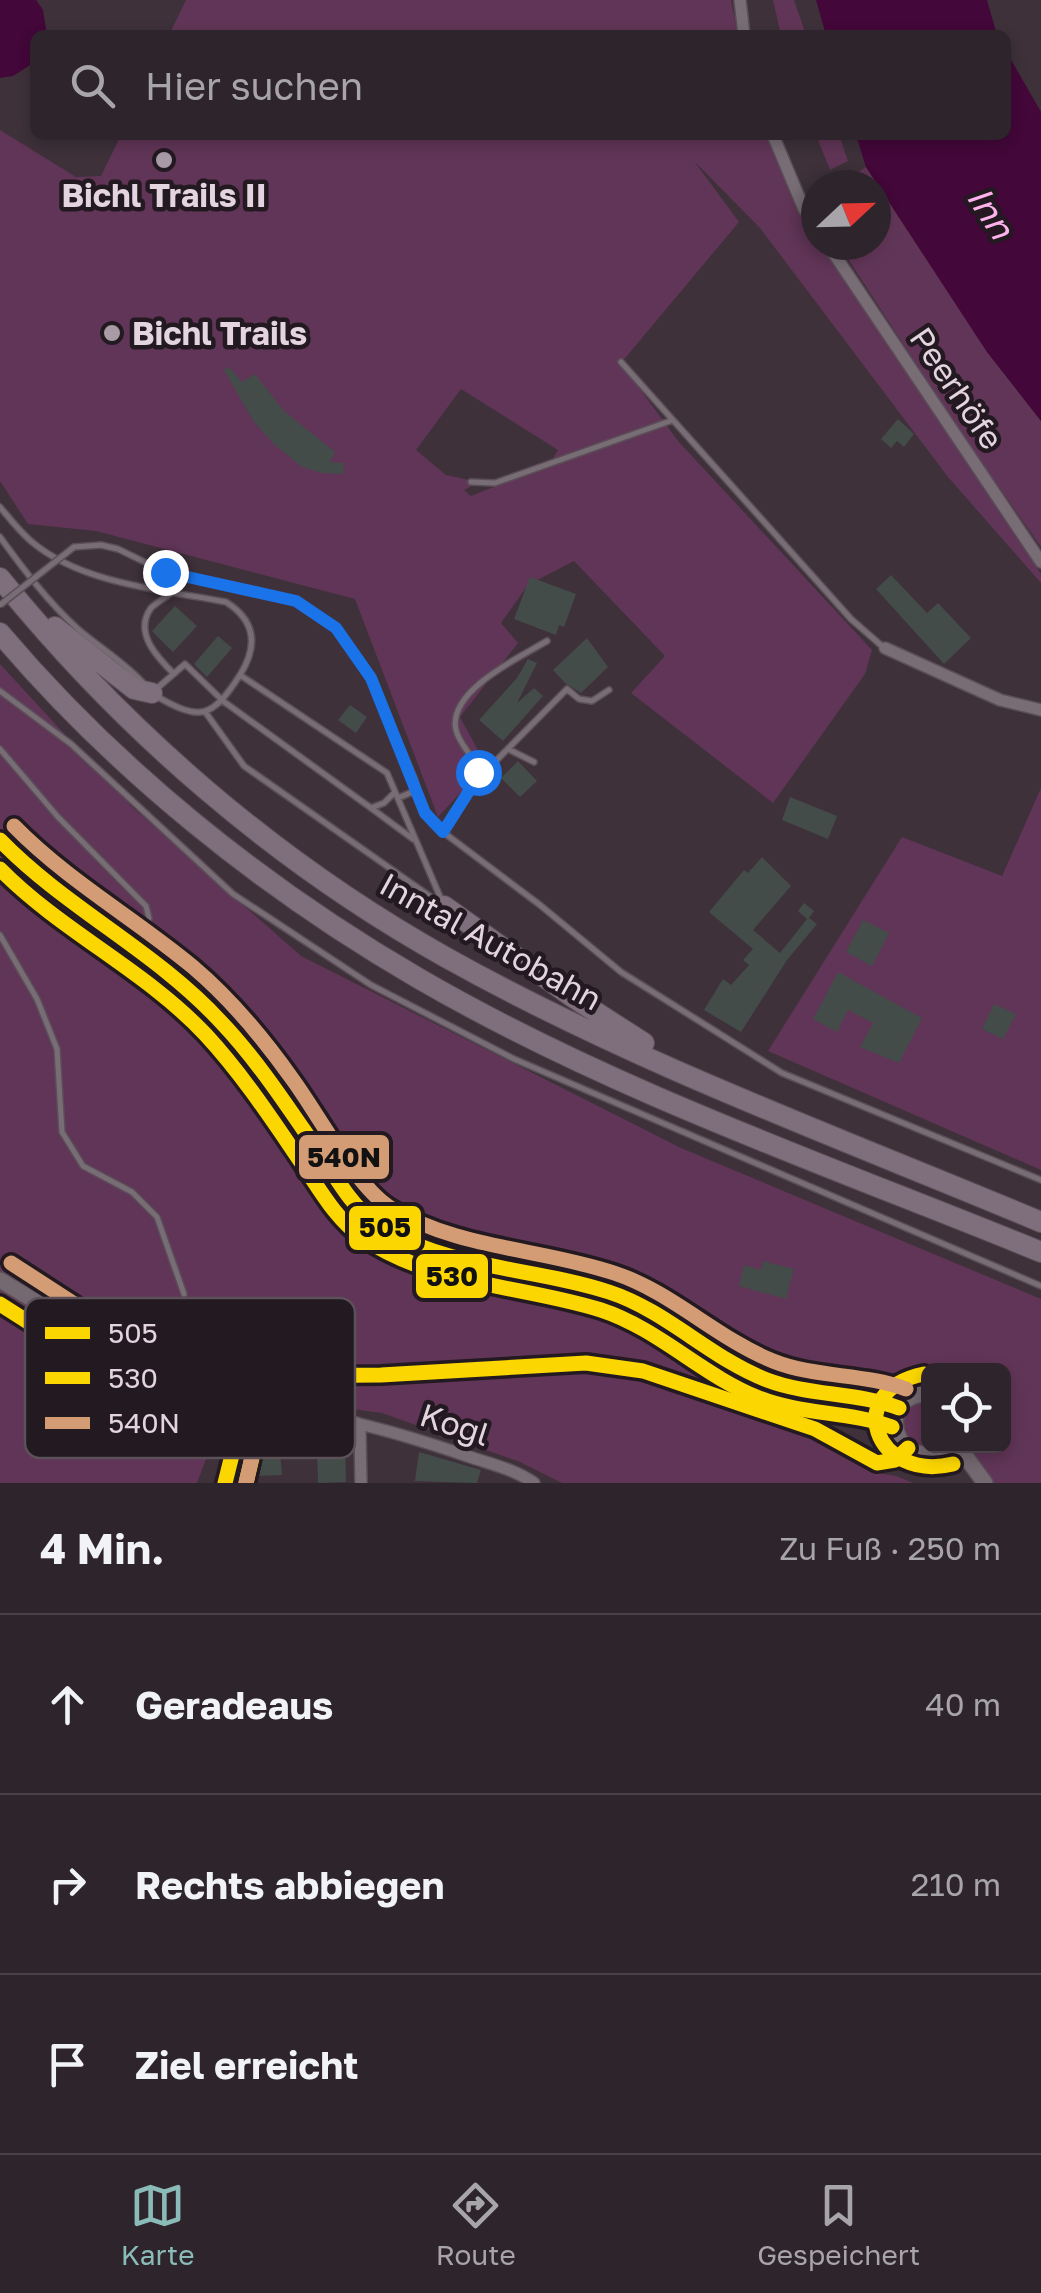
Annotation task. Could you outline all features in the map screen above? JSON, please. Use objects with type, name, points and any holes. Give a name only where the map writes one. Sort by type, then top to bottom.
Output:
[{"type":"highway","name":"Inntal Autobahn","points":[[0,578],[27,612],[144,735],[190,777],[307,868],[446,957],[560,1018],[685,1074],[1041,1222]]},
{"type":"highway","points":[[27,612],[56,628],[134,689],[152,694]]},
{"type":"highway","name":"Inntal Autobahn","points":[[0,633],[68,708],[167,799],[273,884],[420,979],[540,1042],[668,1100],[1041,1252]]},
{"type":"highway","points":[[444,906],[625,1033],[665,1053],[685,1074]]},
{"type":"main road","points":[[0,840],[36,876],[192,994],[239,1041],[370,1218],[429,1249],[592,1287],[629,1300],[715,1354],[769,1381],[792,1388],[866,1396],[899,1408]]},
{"type":"main road","points":[[0,1280],[28,1298]]},
{"type":"main road","points":[[355,1375],[586,1363],[643,1371],[815,1429],[877,1463],[895,1460],[908,1448]]},
{"type":"main road","points":[[921,1395],[913,1396],[899,1408],[896,1432],[908,1448],[921,1452]]},
{"type":"main road","points":[[963,1453],[985,1483]]},
{"type":"main road","points":[[225,1483],[232,1458]]},
{"type":"street","points":[[740,0],[743,30]]},
{"type":"street","points":[[775,140],[801,202]]},
{"type":"street","name":"Peerhöfe","points":[[838,260],[1041,562]]},
{"type":"street","points":[[885,648],[1000,700],[1041,710]]},
{"type":"street","points":[[357,1422],[361,1483]]},
{"type":"street","name":"Kogl","points":[[357,1422],[421,1440],[534,1483]]},
{"type":"lane","points":[[621,362],[852,619],[885,648]]},
{"type":"lane","points":[[471,482],[494,483],[673,420]]},
{"type":"lane","points":[[0,507],[31,541],[95,574],[226,602],[250,626],[253,641],[248,663],[222,701],[206,713],[189,714],[152,694],[135,673],[72,624],[0,537]]},
{"type":"lane","points":[[0,605],[74,547],[118,549],[165,572],[296,601],[336,628],[371,678],[425,813],[443,832],[621,972],[782,1073],[1041,1180]]},
{"type":"lane","points":[[174,592],[150,609],[146,629],[148,644],[174,674]]},
{"type":"lane","points":[[476,780],[478,772],[456,731],[457,710],[487,677],[547,641]]},
{"type":"lane","points":[[152,694],[184,664],[222,701],[416,840]]},
{"type":"lane","points":[[240,675],[387,774],[444,906]]},
{"type":"lane","points":[[0,690],[71,744],[234,894],[371,985],[514,1059],[1041,1286]]},
{"type":"lane","points":[[443,832],[476,780],[567,690],[592,701],[609,690]]},
{"type":"lane","points":[[206,713],[244,766],[444,906]]},
{"type":"lane","points":[[0,749],[58,817],[146,906],[149,918],[142,954]]},
{"type":"lane","points":[[508,749],[534,762]]},
{"type":"lane","points":[[371,808],[417,790]]},
{"type":"lane","points":[[0,935],[37,999],[57,1049],[62,1132],[82,1166],[132,1192],[157,1217],[184,1294]]},
{"type":"shaded area","points":[[186,0],[731,0],[737,30],[171,30]]},
{"type":"shaded area","points":[[773,0],[794,0],[804,30],[780,30]]},
{"type":"shaded area","points":[[0,130],[76,177],[101,176],[119,140],[769,140],[801,214],[801,260],[831,260],[1041,574],[1041,583],[948,477],[760,228],[694,161],[739,222],[621,363],[678,441],[872,650],[865,674],[773,803],[631,693],[665,656],[574,561],[528,585],[501,623],[518,643],[460,717],[486,765],[438,817],[355,599],[96,531],[28,524],[0,481]],"holes":[[[461,389],[558,450],[549,465],[471,496],[464,490],[479,482],[446,475],[416,450]]]},
{"type":"shaded area","points":[[818,140],[841,140],[848,161],[830,170]]},
{"type":"shaded area","points":[[891,205],[987,352],[1041,421],[1041,547],[961,433],[849,260],[891,260]]},
{"type":"shaded area","points":[[0,664],[131,806],[301,956],[681,1148],[1041,1299],[1041,1483],[985,1483],[963,1453],[1011,1453],[1011,1363],[921,1363],[921,1450],[896,1432],[911,1395],[832,1381],[790,1408],[871,1472],[913,1483],[562,1483],[520,1462],[382,1413],[355,1409],[355,1298],[25,1298],[25,1458],[206,1458],[197,1483],[0,1483]]},
{"type":"shaded area","points":[[1041,788],[1041,1170],[768,1051],[902,837],[1002,876]]},
{"type":"water","points":[[0,0],[36,0],[43,10],[46,30],[30,30],[30,65],[13,76],[0,78]]},
{"type":"water","points":[[816,0],[987,0],[996,30],[825,30]]},
{"type":"water","name":"Inn","points":[[1011,60],[1041,112],[1041,421],[987,352],[891,205],[891,170],[868,170],[858,140],[1011,140]]},
{"type":"building","points":[[229,367],[242,382],[255,374],[284,411],[335,452],[330,462],[344,463],[343,474],[302,467],[274,444],[254,422],[224,370]]},
{"type":"building","points":[[898,419],[914,434],[904,447],[897,441],[891,448],[881,439]]},
{"type":"building","points":[[891,575],[927,613],[938,603],[971,638],[944,664],[876,589]]},
{"type":"building","points":[[530,577],[576,594],[564,627],[559,625],[556,635],[514,619]]},
{"type":"building","points":[[175,606],[197,626],[173,652],[152,631]]},
{"type":"building","points":[[218,636],[232,648],[207,677],[194,664]]},
{"type":"building","points":[[587,638],[608,667],[581,693],[553,670]]},
{"type":"building","points":[[528,659],[537,663],[517,703],[534,688],[543,696],[503,741],[479,720],[517,678]]},
{"type":"building","points":[[350,705],[367,717],[356,733],[338,720]]},
{"type":"building","points":[[518,761],[537,781],[520,797],[501,778]]},
{"type":"building","points":[[790,797],[837,816],[828,839],[782,820]]},
{"type":"building","points":[[762,857],[791,886],[753,930],[780,953],[807,919],[798,911],[804,903],[814,911],[809,918],[817,924],[787,960],[741,1032],[704,1010],[723,979],[731,985],[749,965],[743,960],[753,949],[709,912],[744,870],[748,873]]},
{"type":"building","points":[[863,920],[889,933],[872,966],[846,952]]},
{"type":"building","points":[[838,972],[922,1018],[899,1063],[860,1047],[873,1023],[848,1010],[837,1032],[813,1019]]},
{"type":"building","points":[[994,1004],[1016,1014],[1003,1039],[982,1029]]},
{"type":"building","points":[[763,1261],[794,1269],[786,1299],[739,1286],[744,1265],[761,1270]]},
{"type":"building","points":[[419,1452],[481,1470],[477,1483],[415,1481]]},
{"type":"building","points":[[250,1458],[281,1458],[282,1475],[250,1476]]},
{"type":"building","points":[[317,1458],[345,1458],[346,1482],[318,1483]]},
{"type":"transit line","name":"540N","points":[[14,826],[56,864],[171,949],[221,993],[282,1065],[364,1183],[389,1207],[442,1232],[586,1265],[635,1281],[773,1361],[906,1389]]},
{"type":"transit line","name":"505","points":[[0,840],[54,888],[168,973],[221,1022],[273,1086],[350,1198],[372,1220],[427,1249],[456,1258],[579,1283],[630,1300],[726,1360],[767,1380],[899,1408]]},
{"type":"transit line","name":"530","points":[[0,869],[24,892],[157,990],[206,1035],[256,1097],[336,1213],[363,1238],[390,1254],[448,1275],[571,1302],[622,1318],[759,1398],[892,1427]]},
{"type":"transit line","name":"540N","points":[[11,1263],[65,1298]]},
{"type":"transit line","name":"530","points":[[0,1304],[25,1320]]},
{"type":"transit line","name":"505","points":[[355,1375],[586,1363],[643,1371],[815,1429],[877,1463],[895,1460],[908,1448]]},
{"type":"transit line","name":"530","points":[[921,1375],[898,1384],[883,1398],[876,1415],[878,1432],[888,1448],[904,1460],[926,1466],[953,1464]]},
{"type":"transit line","name":"505","points":[[225,1483],[231,1458]]},
{"type":"transit line","name":"540N","points":[[246,1483],[251,1458]]},
{"type":"transit line","name":"530","points":[[246,1483],[252,1458]]},
{"type":"place","name":"Bichl Trails II","points":[[164,160]]},
{"type":"place","name":"Bichl Trails","points":[[112,333]]},
{"type":"route","points":[[165,572],[296,601],[336,628],[371,678],[425,813],[443,832],[478,772]]}]
